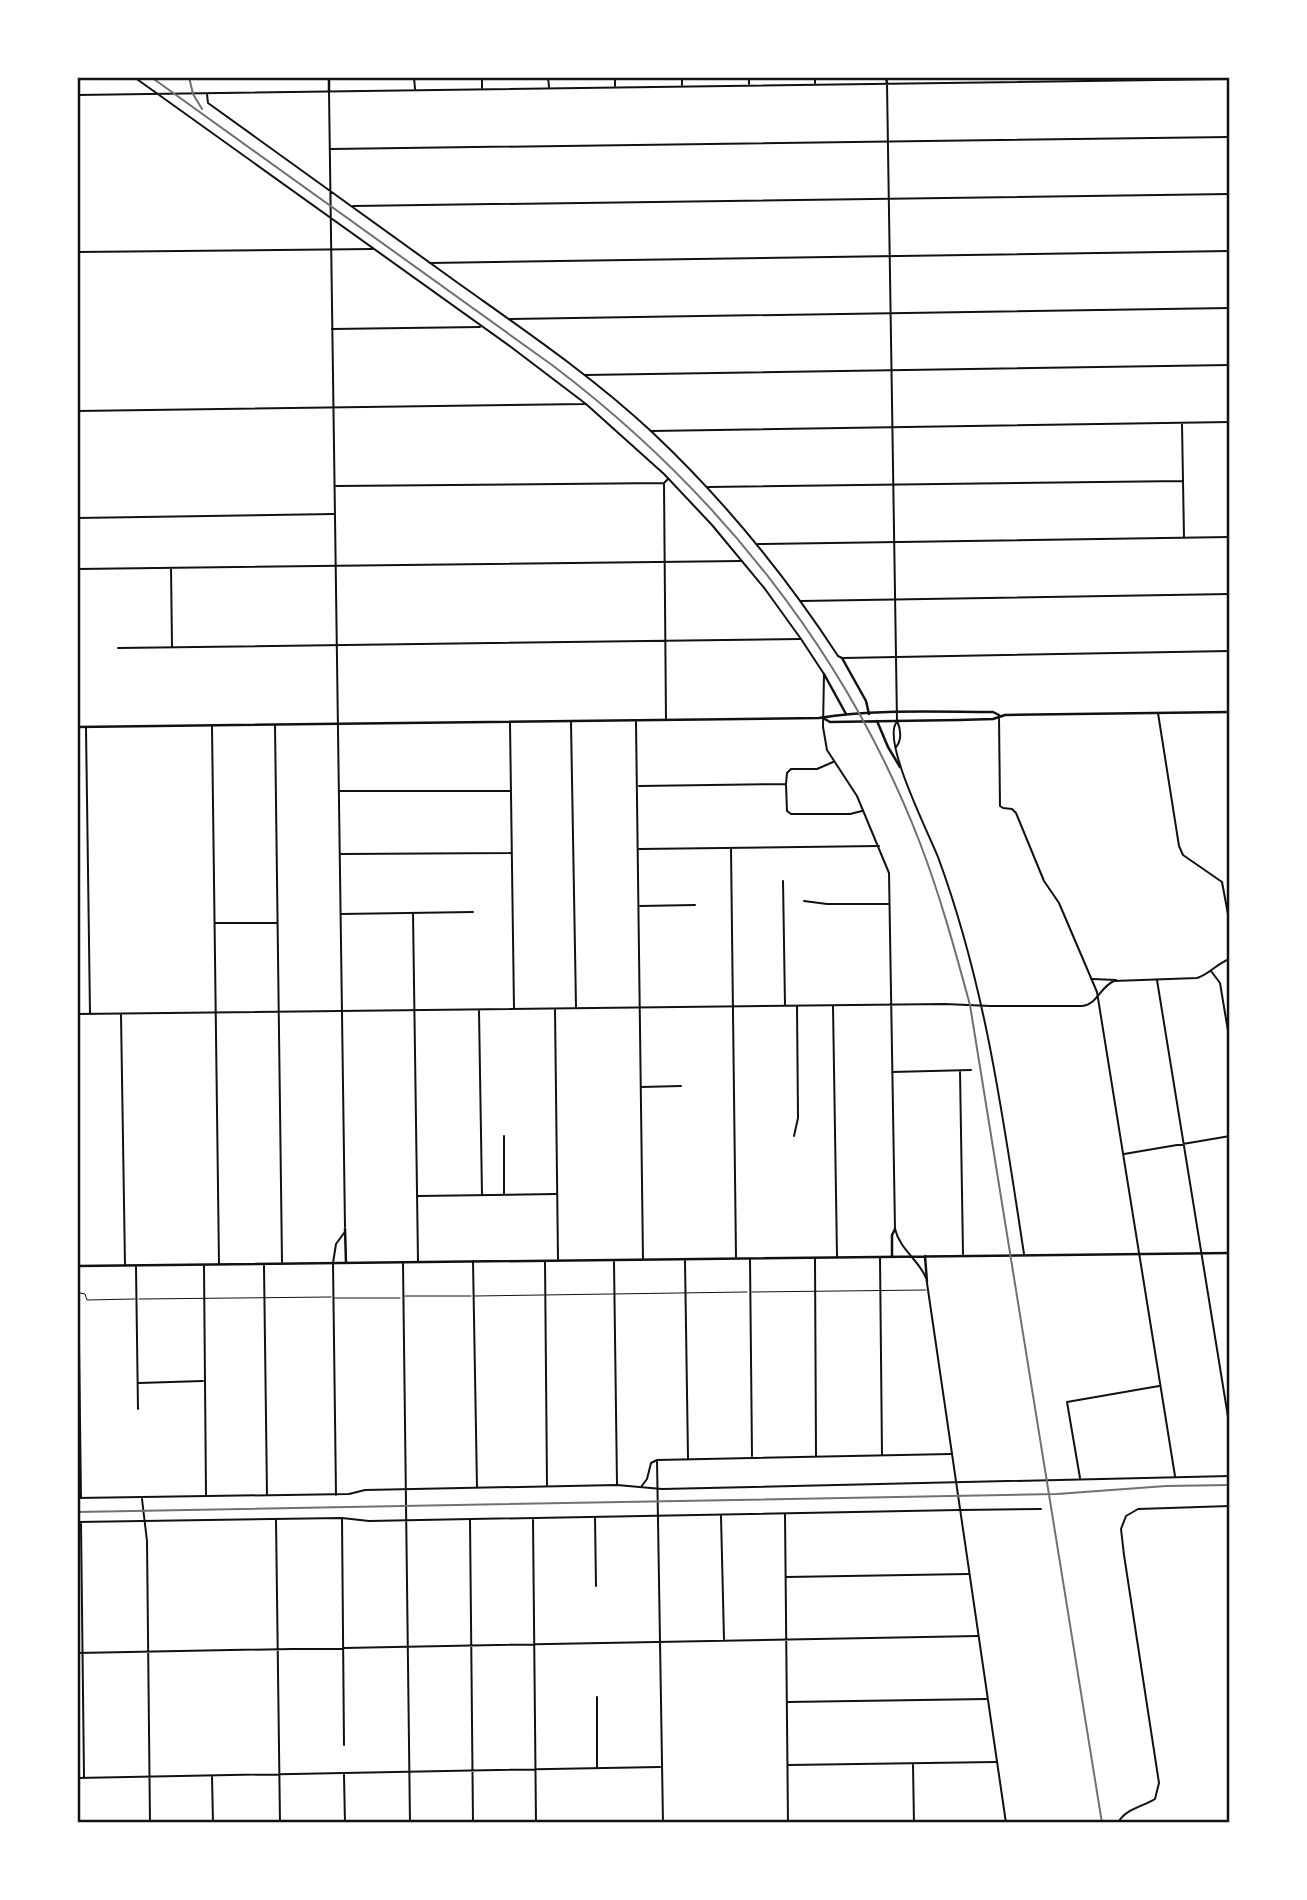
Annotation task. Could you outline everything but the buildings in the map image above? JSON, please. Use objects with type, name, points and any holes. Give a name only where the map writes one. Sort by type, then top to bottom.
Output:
[{"type":"main road","points":[[329,77],[329,92]]},
{"type":"main road","points":[[887,77],[887,83]]},
{"type":"main road","points":[[842,658],[870,713]]},
{"type":"main road","points":[[824,674],[846,714]]},
{"type":"main road","points":[[77,727],[823,718],[831,714],[870,713],[993,712],[999,716]]},
{"type":"main road","points":[[823,718],[830,722],[1230,712]]},
{"type":"main road","points":[[877,721],[900,766]]},
{"type":"main road","points":[[345,1230],[346,1263]]},
{"type":"main road","points":[[892,1257],[892,1235],[895,1230]]},
{"type":"main road","points":[[77,1266],[1230,1253]]},
{"type":"main road","points":[[925,1256],[927,1282]]},
{"type":"street","points":[[134,77],[481,327],[586,404],[624,436],[668,479],[742,561],[824,674],[825,742],[863,810],[889,873],[895,1230],[901,1245],[922,1270],[927,1282],[1006,1823]]},
{"type":"street","points":[[414,77],[415,90]]},
{"type":"street","points":[[482,77],[482,89]]},
{"type":"street","points":[[548,77],[548,88]]},
{"type":"street","points":[[615,77],[615,88]]},
{"type":"street","points":[[682,77],[682,86]]},
{"type":"street","points":[[749,77],[749,85]]},
{"type":"street","points":[[815,77],[815,84]]},
{"type":"street","points":[[963,77],[963,82]]},
{"type":"street","points":[[77,95],[1109,78],[1230,79]]},
{"type":"street","points":[[887,83],[897,721],[900,726],[900,743],[896,747]]},
{"type":"street","points":[[329,92],[345,1230],[336,1244],[333,1263],[336,1495]]},
{"type":"street","points":[[206,93],[208,103],[585,375],[651,431],[708,487],[758,544],[838,656],[1230,651]]},
{"type":"street","points":[[330,149],[1230,137]]},
{"type":"street","points":[[352,206],[1230,194]]},
{"type":"street","points":[[77,252],[374,249]]},
{"type":"street","points":[[430,263],[1230,251]]},
{"type":"street","points":[[508,319],[1230,308]]},
{"type":"street","points":[[332,329],[481,327]]},
{"type":"street","points":[[585,375],[1230,365]]},
{"type":"street","points":[[77,411],[586,404]]},
{"type":"street","points":[[651,431],[1230,422]]},
{"type":"street","points":[[1182,423],[1184,538]]},
{"type":"street","points":[[335,486],[664,483],[668,479]]},
{"type":"street","points":[[708,487],[1183,481]]},
{"type":"street","points":[[664,483],[666,720]]},
{"type":"street","points":[[77,518],[335,514]]},
{"type":"street","points":[[758,544],[1230,537]]},
{"type":"street","points":[[77,569],[742,561]]},
{"type":"street","points":[[171,568],[172,647]]},
{"type":"street","points":[[801,601],[1230,594]]},
{"type":"street","points":[[118,648],[801,639]]},
{"type":"street","points":[[1158,713],[1181,851],[1222,882],[1230,925]]},
{"type":"street","points":[[999,716],[1000,806],[1016,813],[1044,881],[1059,903],[1092,979],[1097,998],[1175,1477]]},
{"type":"street","points":[[636,720],[643,1260]]},
{"type":"street","points":[[571,721],[576,1008]]},
{"type":"street","points":[[897,721],[893,727],[893,742],[900,766],[949,890],[983,1006],[1024,1255]]},
{"type":"street","points":[[510,722],[514,1009]]},
{"type":"street","points":[[275,725],[282,1263]]},
{"type":"street","points":[[212,726],[219,1264]]},
{"type":"street","points":[[86,727],[90,1014]]},
{"type":"street","points":[[834,761],[817,769],[791,769],[787,774],[786,784],[788,811],[791,814],[850,814],[863,810]]},
{"type":"street","points":[[637,786],[786,784]]},
{"type":"street","points":[[339,791],[511,791]]},
{"type":"street","points":[[638,849],[879,846]]},
{"type":"street","points":[[731,849],[736,1259]]},
{"type":"street","points":[[340,854],[512,853]]},
{"type":"street","points":[[1222,882],[1226,880]]},
{"type":"street","points":[[783,881],[785,1006]]},
{"type":"street","points":[[804,901],[827,904],[890,904]]},
{"type":"street","points":[[638,906],[695,905]]},
{"type":"street","points":[[340,914],[472,912]]},
{"type":"street","points":[[413,913],[418,1262]]},
{"type":"street","points":[[214,923],[277,923]]},
{"type":"street","points":[[1092,979],[1197,978],[1230,959]]},
{"type":"street","points":[[1210,971],[1220,984],[1230,1043]]},
{"type":"street","points":[[77,1014],[833,1005],[1082,1006],[1092,1004],[1107,984],[1116,980]]},
{"type":"street","points":[[1157,980],[1230,1429]]},
{"type":"street","points":[[833,1005],[837,1257]]},
{"type":"street","points":[[794,1136],[798,1118],[797,1006]]},
{"type":"street","points":[[479,1009],[482,1195]]},
{"type":"street","points":[[555,1009],[558,1261]]},
{"type":"street","points":[[121,1014],[125,1266]]},
{"type":"street","points":[[892,1072],[971,1070]]},
{"type":"street","points":[[960,1071],[963,1255]]},
{"type":"street","points":[[641,1087],[681,1086]]},
{"type":"street","points":[[504,1136],[504,1195]]},
{"type":"street","points":[[1123,1154],[1230,1136]]},
{"type":"street","points":[[417,1196],[557,1194]]},
{"type":"street","points":[[880,1257],[882,1456]]},
{"type":"street","points":[[750,1258],[752,1457]]},
{"type":"street","points":[[815,1258],[816,1456]]},
{"type":"street","points":[[685,1259],[688,1459]]},
{"type":"street","points":[[614,1260],[617,1485]]},
{"type":"street","points":[[473,1261],[477,1488]]},
{"type":"street","points":[[545,1261],[547,1486]]},
{"type":"street","points":[[403,1262],[410,1823]]},
{"type":"street","points":[[204,1264],[206,1496]]},
{"type":"street","points":[[264,1264],[267,1496]]},
{"type":"street","points":[[77,1266],[79,1498],[336,1495],[365,1490],[547,1486],[617,1485],[658,1489],[1230,1476]]},
{"type":"street","points":[[135,1266],[138,1409]]},
{"type":"street","points":[[138,1383],[205,1381]]},
{"type":"street","points":[[1080,1478],[1067,1402],[1160,1386]]},
{"type":"street","points":[[641,1487],[648,1477],[651,1463],[657,1460],[952,1454]]},
{"type":"street","points":[[657,1460],[663,1823]]},
{"type":"street","points":[[142,1497],[145,1520],[150,1823]]},
{"type":"street","points":[[1118,1823],[1128,1811],[1155,1799],[1159,1783],[1121,1529],[1126,1516],[1138,1508],[1230,1506]]},
{"type":"street","points":[[84,1778],[79,1522],[342,1518],[364,1521],[533,1519],[1041,1509]]},
{"type":"street","points":[[785,1514],[788,1823]]},
{"type":"street","points":[[721,1515],[724,1640]]},
{"type":"street","points":[[595,1517],[596,1586]]},
{"type":"street","points":[[342,1518],[344,1745]]},
{"type":"street","points":[[276,1519],[280,1823]]},
{"type":"street","points":[[470,1519],[472,1823]]},
{"type":"street","points":[[533,1519],[536,1823]]},
{"type":"street","points":[[785,1577],[970,1574]]},
{"type":"street","points":[[77,1653],[979,1636]]},
{"type":"street","points":[[597,1698],[597,1769]]},
{"type":"street","points":[[787,1702],[988,1699]]},
{"type":"street","points":[[788,1765],[997,1762]]},
{"type":"street","points":[[913,1763],[914,1823]]},
{"type":"street","points":[[77,1778],[661,1768]]},
{"type":"street","points":[[344,1773],[345,1823]]},
{"type":"street","points":[[212,1776],[213,1823]]},
{"type":"lane","points":[[78,1293],[85,1294],[87,1300],[928,1289]]},
{"type":"railway","points":[[151,77],[552,365],[612,413],[668,465],[721,520],[769,578],[814,640],[854,705],[890,772],[920,843],[941,903],[970,1005],[1102,1823]]},
{"type":"railway","points":[[189,77],[193,94],[202,109]]},
{"type":"railway","points":[[77,1512],[1057,1494],[1166,1486],[1230,1485]]}]
